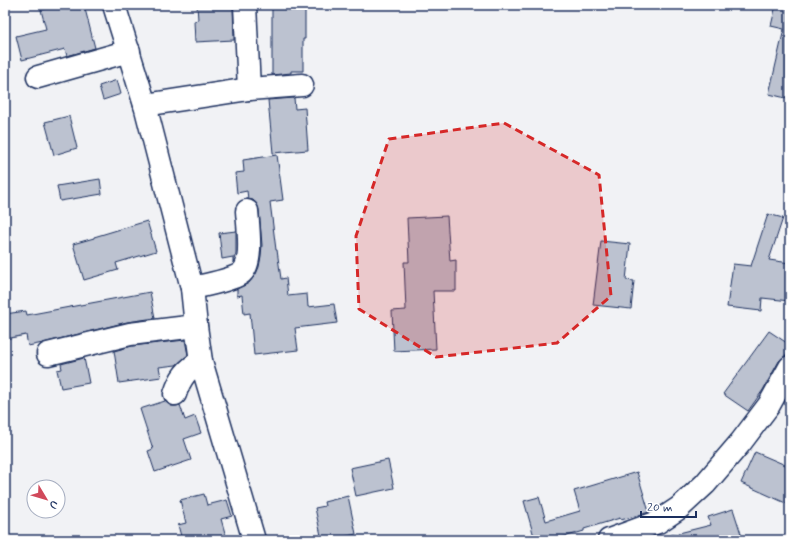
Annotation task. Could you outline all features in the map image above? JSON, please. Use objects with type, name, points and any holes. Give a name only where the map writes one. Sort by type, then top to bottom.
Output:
[{"type":"street","points":[[114,5],[145,105],[192,288],[201,360],[254,540]]},
{"type":"street","points":[[245,5],[249,89]]},
{"type":"street","points":[[38,77],[129,51]]},
{"type":"street","points":[[145,105],[249,89],[302,85]]},
{"type":"street","points":[[192,288],[232,278],[242,273],[247,266],[249,254],[247,211]]},
{"type":"street","points":[[48,354],[130,334],[196,326]]},
{"type":"street","points":[[175,394],[182,377],[191,366],[201,360]]},
{"type":"street","points":[[609,540],[658,522],[679,508],[705,484],[769,406],[790,367]]},
{"type":"highlighted area","points":[[504,123],[599,175],[611,296],[557,343],[436,357],[359,309],[356,236],[389,139]]},
{"type":"building","points":[[61,5],[84,5],[95,48],[67,56],[65,49],[22,60],[16,36],[46,29],[41,10]]},
{"type":"building","points":[[197,5],[233,5],[234,40],[195,42],[194,21],[198,20]]},
{"type":"building","points":[[272,5],[305,5],[303,71],[291,71],[291,73],[272,75]]},
{"type":"building","points":[[776,5],[790,5],[790,99],[769,94],[784,29],[771,26]]},
{"type":"building","points":[[117,80],[121,94],[103,100],[99,86]]},
{"type":"building","points":[[294,98],[295,109],[305,108],[308,150],[273,153],[268,100]]},
{"type":"building","points":[[69,116],[77,148],[54,155],[45,122]]},
{"type":"building","points":[[277,155],[283,200],[270,202],[281,279],[286,278],[288,296],[307,294],[308,307],[334,304],[337,323],[295,328],[298,350],[254,355],[250,313],[244,314],[242,295],[237,296],[237,289],[249,283],[259,267],[262,245],[259,210],[257,204],[253,200],[248,199],[247,191],[237,193],[235,173],[244,172],[243,160]]},
{"type":"building","points":[[100,179],[102,194],[60,201],[57,186]]},
{"type":"building","points":[[768,214],[783,218],[769,260],[790,263],[790,301],[762,298],[761,311],[727,307],[733,264],[751,266]]},
{"type":"building","points":[[447,216],[450,261],[456,260],[456,291],[433,291],[436,349],[394,351],[392,311],[406,310],[404,262],[409,262],[407,218]]},
{"type":"building","points":[[147,221],[156,251],[116,263],[118,270],[84,280],[73,244]]},
{"type":"building","points":[[236,231],[236,253],[233,263],[233,257],[222,259],[219,233]]},
{"type":"building","points":[[601,241],[630,244],[626,280],[634,281],[631,309],[593,305]]},
{"type":"building","points":[[150,292],[155,318],[127,322],[28,346],[26,335],[5,339],[5,314],[26,311],[27,315]]},
{"type":"building","points":[[769,331],[790,345],[790,348],[785,356],[779,361],[763,390],[748,411],[723,394]]},
{"type":"building","points":[[185,340],[188,355],[176,365],[159,367],[161,377],[119,383],[114,351],[132,346]]},
{"type":"building","points":[[84,358],[89,383],[61,388],[57,370],[62,369],[61,364]]},
{"type":"building","points":[[165,401],[171,406],[180,405],[185,420],[195,416],[201,433],[184,439],[191,460],[155,472],[148,451],[153,449],[140,409]]},
{"type":"building","points":[[755,452],[790,467],[790,505],[741,483]]},
{"type":"building","points":[[388,460],[394,488],[356,496],[350,468]]},
{"type":"building","points":[[637,472],[649,512],[621,520],[620,518],[554,540],[535,540],[524,501],[539,497],[546,521],[580,511],[574,491]]},
{"type":"building","points":[[204,494],[207,505],[227,500],[232,516],[221,519],[227,540],[182,540],[178,525],[186,523],[180,500]]},
{"type":"building","points":[[348,496],[356,534],[330,540],[322,540],[315,508],[325,506],[324,502]]},
{"type":"building","points":[[733,509],[743,540],[671,540],[671,535],[711,525],[708,517]]}]
